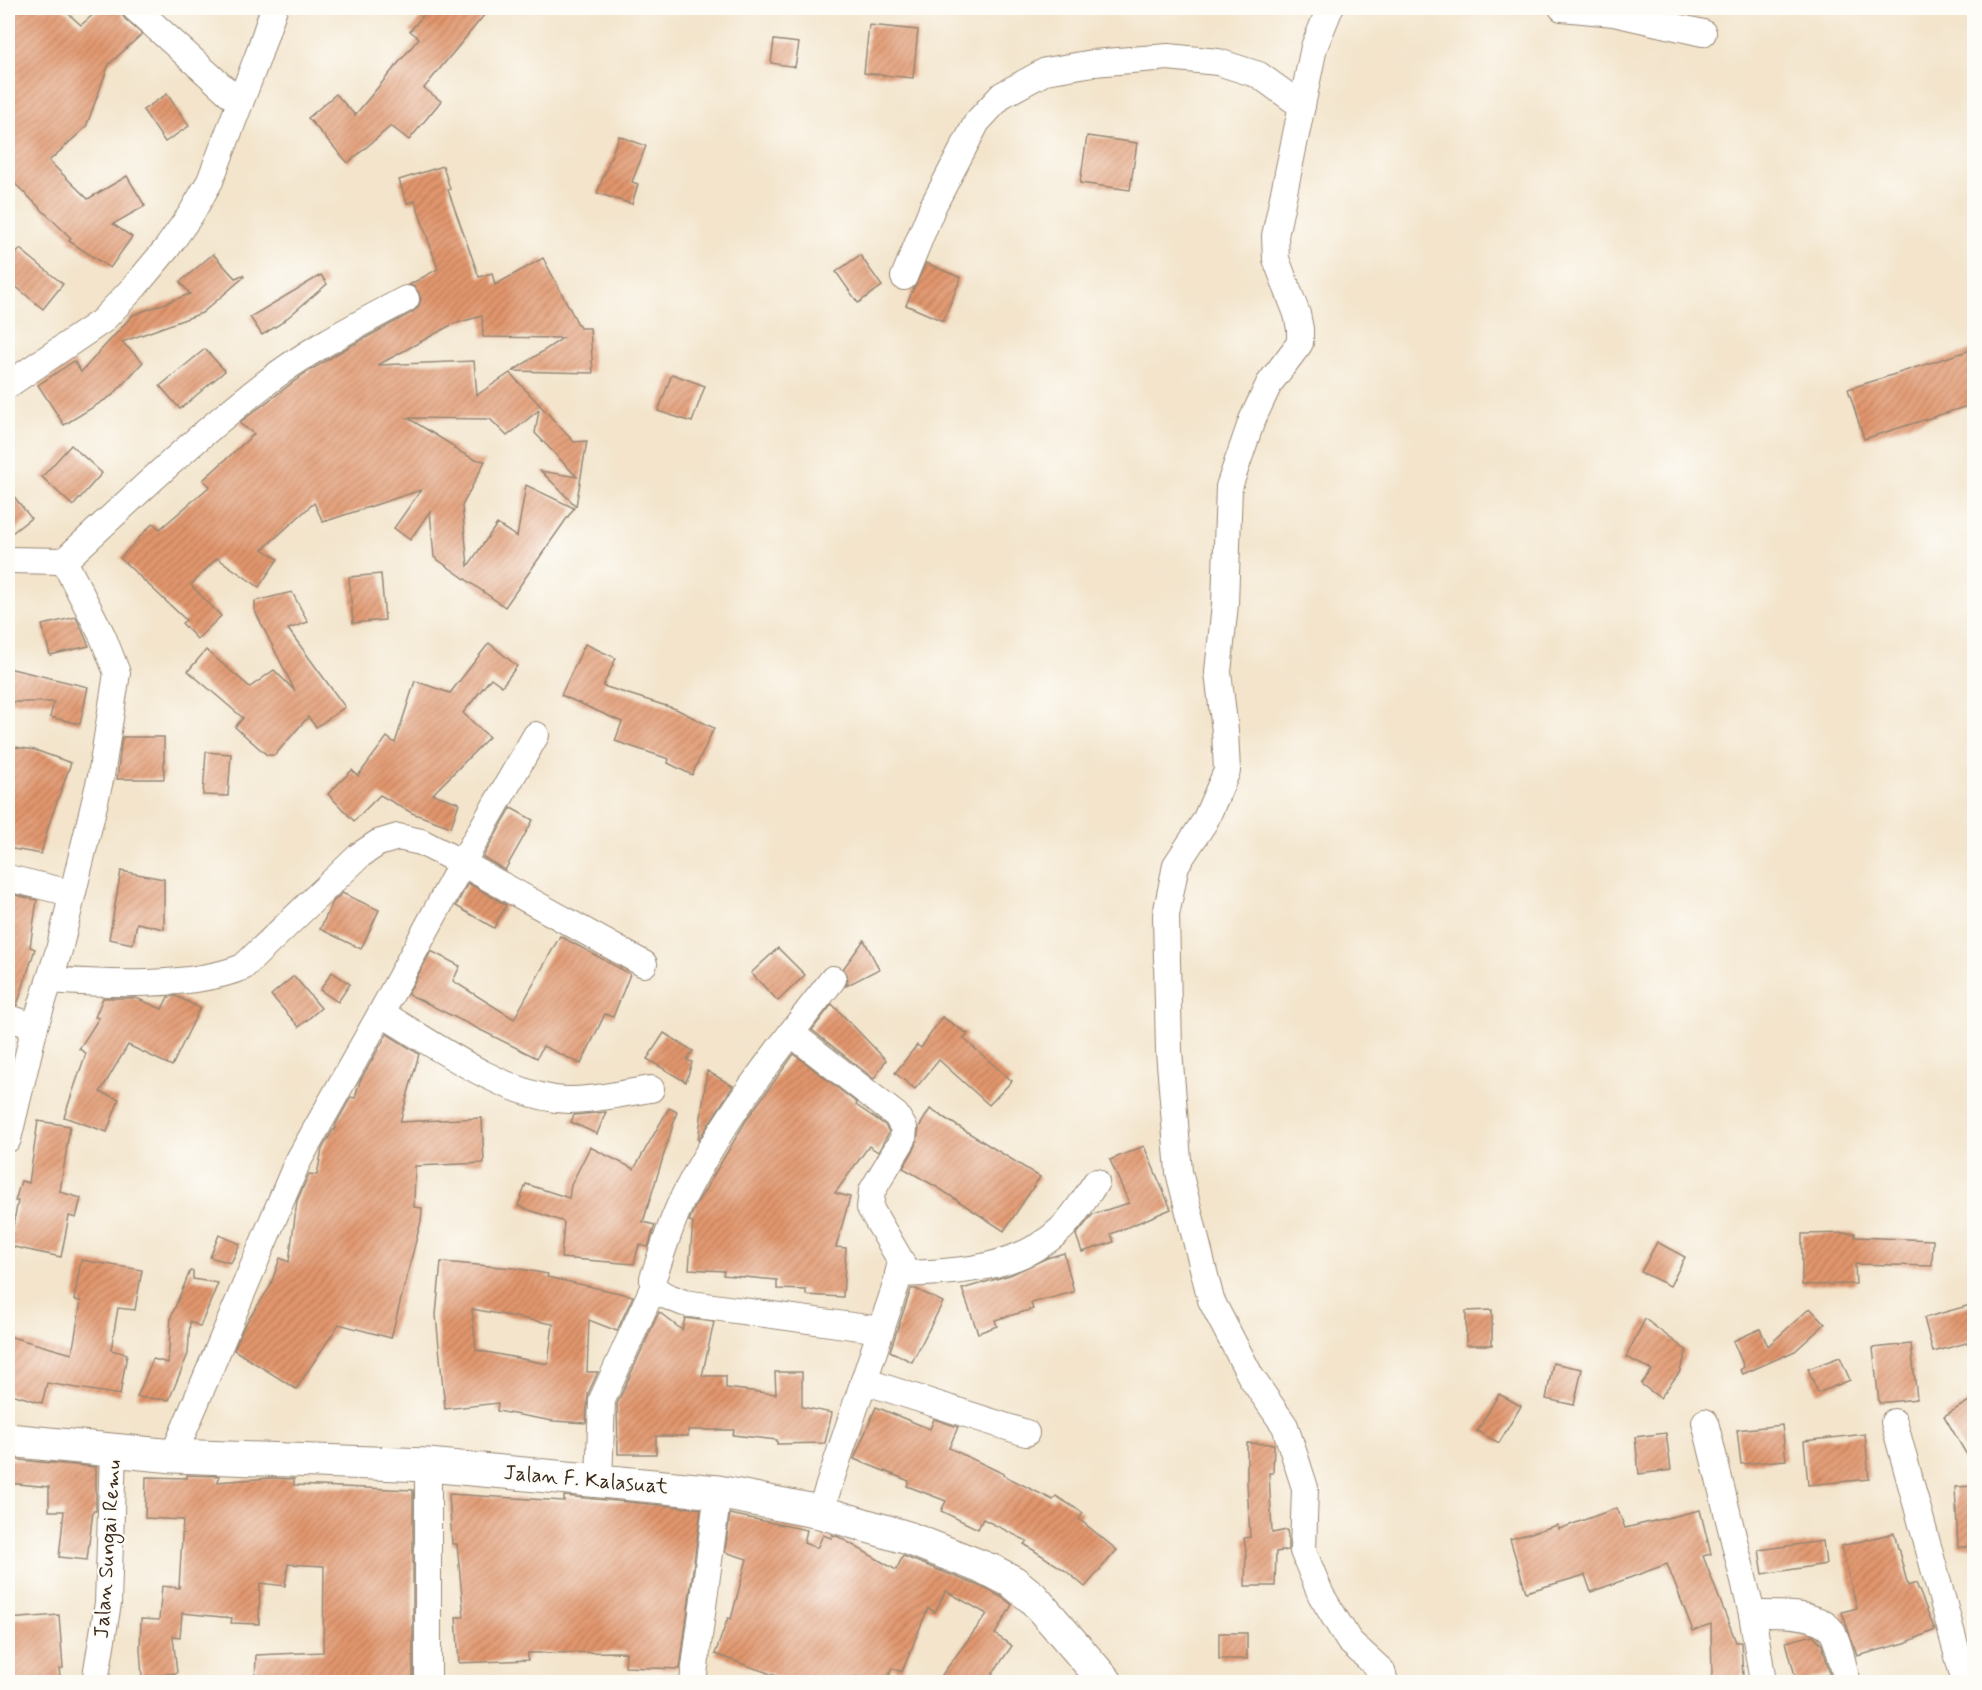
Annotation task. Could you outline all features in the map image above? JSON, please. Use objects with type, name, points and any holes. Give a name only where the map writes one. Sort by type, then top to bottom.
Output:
[{"type":"street","points":[[135,8],[240,103]]},
{"type":"street","points":[[8,385],[102,321],[167,248],[191,214],[210,181],[274,8]]},
{"type":"street","points":[[1330,8],[1314,47],[1275,236],[1276,259],[1297,314],[1300,343],[1269,384],[1252,420],[1229,487],[1225,604],[1218,672],[1227,771],[1205,821],[1176,865],[1166,915],[1169,1051],[1179,1172],[1212,1300],[1251,1377],[1285,1426],[1305,1488],[1303,1551],[1321,1595],[1349,1641],[1382,1671],[1385,1683]]},
{"type":"street","points":[[1562,8],[1614,14],[1703,33]]},
{"type":"street","points":[[904,277],[933,206],[977,122],[1002,95],[1046,71],[1093,63],[1168,57],[1218,62],[1259,75],[1302,106]]},
{"type":"street","points":[[8,560],[64,561],[187,447],[263,384],[335,337],[406,299]]},
{"type":"street","points":[[8,1139],[35,1026],[59,950],[101,776],[117,674],[103,637],[64,561]]},
{"type":"street","points":[[173,1456],[297,1163],[462,863],[536,735]]},
{"type":"street","points":[[50,980],[150,982],[226,974],[243,967],[360,855],[378,843],[398,837],[421,842],[462,863],[644,964]]},
{"type":"street","points":[[8,878],[71,893]]},
{"type":"street","points":[[599,1480],[602,1400],[653,1288],[653,1278],[683,1198],[709,1150],[791,1033],[834,979]]},
{"type":"street","points":[[381,1013],[512,1088],[556,1099],[592,1098],[651,1089]]},
{"type":"street","points":[[8,1018],[35,1026]]},
{"type":"street","points":[[791,1033],[896,1115],[904,1128],[903,1139],[872,1191],[870,1208],[901,1261],[881,1330],[820,1512]]},
{"type":"street","points":[[898,1274],[946,1273],[997,1263],[1032,1249],[1060,1231],[1096,1182]]},
{"type":"street","points":[[653,1288],[684,1303],[881,1330]]},
{"type":"street","points":[[864,1381],[1026,1433]]},
{"type":"street","points":[[1705,1422],[1752,1614],[1762,1683]]},
{"type":"street","points":[[1894,1422],[1965,1683]]},
{"type":"street","name":"Jalan F. Kalasuat","points":[[8,1440],[173,1456],[428,1465],[599,1480],[718,1492],[820,1512],[908,1538],[992,1571],[1013,1582],[1033,1598],[1106,1683]]},
{"type":"street","name":"Jalan Sungai Remu","points":[[95,1683],[108,1603],[113,1450]]},
{"type":"street","points":[[428,1465],[428,1683]]},
{"type":"street","points":[[693,1683],[718,1492]]},
{"type":"street","points":[[1752,1614],[1791,1614],[1818,1621],[1832,1631],[1848,1683]]},
{"type":"building","points":[[8,8],[62,8],[81,25],[101,8],[120,8],[125,19],[142,34],[109,64],[86,127],[49,161],[88,199],[127,176],[145,206],[113,224],[132,237],[110,268],[69,241],[71,238],[8,177]]},
{"type":"building","points":[[429,8],[490,8],[424,88],[441,101],[409,140],[391,126],[348,163],[308,118],[336,94],[355,115],[419,38],[410,31]]},
{"type":"building","points":[[869,25],[918,30],[913,78],[864,73]]},
{"type":"building","points":[[774,40],[799,43],[795,67],[771,63]]},
{"type":"building","points":[[167,94],[189,126],[165,142],[143,110]]},
{"type":"building","points":[[619,136],[646,146],[632,182],[638,184],[632,204],[597,193]]},
{"type":"building","points":[[1087,136],[1137,143],[1130,190],[1080,183]]},
{"type":"building","points":[[443,166],[450,189],[448,190],[479,277],[492,273],[495,285],[543,258],[580,328],[590,328],[593,373],[513,371],[563,338],[483,337],[482,316],[453,324],[378,365],[474,361],[477,395],[510,373],[574,442],[587,441],[576,506],[541,471],[577,477],[535,433],[539,410],[507,436],[490,419],[408,418],[455,447],[454,449],[474,459],[485,461],[462,506],[468,566],[497,524],[517,537],[526,485],[574,508],[505,607],[434,557],[430,511],[410,540],[394,528],[421,490],[323,522],[314,503],[263,549],[278,559],[259,587],[217,558],[191,585],[221,616],[197,639],[182,623],[186,620],[120,558],[153,523],[160,529],[210,486],[203,480],[254,434],[239,423],[304,374],[418,307],[421,300],[419,293],[409,285],[438,269],[415,201],[407,203],[399,180]]},
{"type":"building","points":[[20,249],[63,284],[43,309],[8,280],[8,264]]},
{"type":"building","points":[[213,254],[235,278],[243,275],[244,277],[202,313],[122,342],[143,362],[113,395],[64,425],[38,385],[74,361],[81,372],[133,315],[190,294],[180,282]]},
{"type":"building","points":[[860,255],[882,286],[858,303],[836,272]]},
{"type":"building","points":[[926,263],[961,278],[943,321],[906,305]]},
{"type":"building","points":[[321,275],[327,284],[280,324],[262,335],[250,317]]},
{"type":"building","points":[[205,349],[225,371],[180,409],[160,386]]},
{"type":"building","points":[[1974,349],[1974,404],[1864,439],[1848,389]]},
{"type":"building","points":[[672,374],[705,386],[692,422],[658,411]]},
{"type":"building","points":[[71,445],[102,473],[73,506],[42,477]]},
{"type":"building","points":[[8,489],[31,518],[8,536]]},
{"type":"building","points":[[381,574],[385,620],[353,623],[349,577]]},
{"type":"building","points":[[292,592],[308,622],[288,629],[345,707],[316,727],[308,717],[275,755],[267,755],[235,727],[243,718],[188,671],[206,650],[250,687],[274,670],[295,691],[255,611],[255,601]]},
{"type":"building","points":[[76,617],[89,646],[50,655],[42,625]]},
{"type":"building","points":[[489,643],[517,666],[502,686],[491,678],[463,713],[489,737],[433,794],[459,803],[451,827],[412,813],[380,795],[354,821],[328,794],[352,770],[358,776],[387,737],[395,743],[415,681],[450,693]]},
{"type":"building","points":[[585,644],[616,658],[603,686],[676,709],[714,728],[692,775],[668,763],[669,759],[615,741],[622,722],[561,695]]},
{"type":"building","points":[[8,668],[88,687],[80,724],[50,717],[54,702],[8,702]]},
{"type":"building","points":[[122,737],[164,737],[164,779],[117,779]]},
{"type":"building","points":[[8,746],[35,750],[71,763],[41,854],[8,848]]},
{"type":"building","points":[[206,752],[231,754],[228,796],[203,795]]},
{"type":"building","points":[[511,808],[533,820],[505,870],[483,857]]},
{"type":"building","points":[[121,871],[164,879],[164,929],[137,923],[133,944],[109,939]]},
{"type":"building","points":[[468,883],[506,905],[494,928],[456,906]]},
{"type":"building","points":[[342,893],[379,910],[361,949],[320,929],[333,902]]},
{"type":"building","points":[[11,894],[37,900],[30,947],[35,949],[17,1005],[8,1003],[8,916]]},
{"type":"building","points":[[560,936],[630,974],[613,1017],[605,1014],[581,1064],[543,1046],[537,1058],[408,994],[431,951],[460,966],[453,981],[514,1019]]},
{"type":"building","points":[[864,940],[879,969],[846,986],[847,974],[843,969]]},
{"type":"building","points":[[778,948],[805,975],[778,1001],[751,973]]},
{"type":"building","points":[[332,972],[350,984],[338,1002],[320,990]]},
{"type":"building","points":[[294,976],[321,1008],[299,1027],[271,995]]},
{"type":"building","points":[[176,996],[200,1008],[172,1066],[128,1045],[100,1092],[119,1099],[107,1132],[64,1117],[86,1053],[79,1049],[99,1018],[95,1017],[103,998],[136,998],[162,1009],[168,997]]},
{"type":"building","points":[[832,1004],[886,1060],[874,1079],[812,1030]]},
{"type":"building","points":[[942,1017],[968,1034],[964,1039],[1012,1081],[989,1105],[939,1060],[915,1089],[895,1073],[917,1045],[921,1048]]},
{"type":"building","points":[[664,1033],[693,1051],[687,1060],[692,1062],[686,1082],[647,1059]]},
{"type":"building","points":[[387,1034],[419,1054],[400,1122],[482,1118],[484,1163],[415,1166],[414,1207],[422,1208],[421,1221],[391,1338],[339,1324],[296,1389],[234,1350],[244,1326],[270,1287],[280,1258],[289,1262],[297,1201],[309,1174],[317,1175],[322,1149],[335,1130],[351,1097],[355,1098],[360,1081]]},
{"type":"building","points":[[794,1054],[857,1103],[856,1105],[885,1125],[889,1132],[878,1152],[869,1146],[835,1193],[850,1197],[836,1247],[846,1248],[843,1297],[806,1295],[806,1290],[777,1289],[777,1280],[723,1275],[724,1271],[689,1269],[693,1222],[689,1221],[697,1203],[747,1119]]},
{"type":"building","points":[[707,1071],[733,1086],[698,1141]]},
{"type":"building","points":[[669,1108],[677,1112],[643,1222],[655,1225],[648,1247],[639,1245],[634,1264],[561,1258],[564,1222],[518,1206],[526,1184],[569,1198],[571,1185],[590,1147],[634,1169]]},
{"type":"building","points":[[930,1109],[1040,1177],[1004,1231],[903,1168],[916,1146],[919,1127]]},
{"type":"building","points":[[606,1112],[597,1134],[571,1122],[574,1115]]},
{"type":"building","points":[[38,1121],[70,1126],[60,1192],[81,1198],[76,1218],[69,1216],[61,1257],[9,1246],[18,1201],[15,1201],[21,1181],[29,1183]]},
{"type":"building","points":[[1144,1146],[1171,1209],[1111,1234],[1114,1242],[1082,1252],[1076,1235],[1093,1214],[1129,1203],[1110,1160]]},
{"type":"building","points":[[1855,1233],[1855,1237],[1933,1240],[1932,1266],[1855,1264],[1856,1284],[1802,1285],[1802,1234]]},
{"type":"building","points":[[219,1235],[240,1244],[231,1263],[210,1257]]},
{"type":"building","points":[[1657,1242],[1685,1257],[1670,1286],[1641,1272]]},
{"type":"building","points":[[1064,1253],[1074,1292],[1031,1303],[1033,1309],[995,1320],[997,1326],[978,1333],[962,1289],[1010,1275]]},
{"type":"building","points":[[81,1260],[142,1270],[135,1310],[118,1308],[111,1350],[127,1354],[120,1395],[47,1383],[42,1403],[8,1393],[8,1336],[72,1354],[81,1301],[74,1300]]},
{"type":"building","points":[[441,1262],[514,1268],[548,1274],[547,1277],[633,1296],[617,1331],[589,1320],[587,1372],[598,1372],[588,1394],[586,1423],[553,1421],[497,1411],[498,1403],[445,1409],[436,1315]],"holes":[[[472,1309],[553,1324],[548,1364],[476,1350]]]},
{"type":"building","points":[[190,1271],[193,1271],[193,1279],[218,1283],[200,1327],[190,1321],[188,1354],[169,1400],[137,1397],[153,1359],[168,1363],[171,1317]]},
{"type":"building","points":[[911,1289],[916,1289],[943,1302],[912,1362],[890,1351]]},
{"type":"building","points":[[1974,1304],[1974,1341],[1933,1352],[1924,1318]]},
{"type":"building","points":[[1810,1308],[1825,1324],[1795,1351],[1743,1374],[1740,1370],[1744,1367],[1733,1341],[1760,1329],[1768,1346]]},
{"type":"building","points":[[1492,1310],[1492,1345],[1466,1345],[1466,1311]]},
{"type":"building","points":[[659,1312],[682,1330],[685,1318],[714,1322],[702,1376],[726,1376],[726,1388],[776,1394],[775,1372],[802,1372],[802,1407],[832,1413],[825,1443],[777,1444],[777,1440],[733,1435],[734,1430],[688,1430],[688,1436],[656,1436],[656,1454],[618,1454],[617,1404]]},
{"type":"building","points":[[1645,1319],[1687,1351],[1679,1373],[1660,1398],[1641,1384],[1652,1370],[1626,1357]]},
{"type":"building","points":[[1911,1344],[1917,1399],[1879,1403],[1873,1348]]},
{"type":"building","points":[[1840,1357],[1850,1380],[1818,1393],[1808,1369]]},
{"type":"building","points":[[1553,1363],[1582,1369],[1574,1405],[1546,1399]]},
{"type":"building","points":[[1499,1394],[1521,1406],[1499,1443],[1477,1431]]},
{"type":"building","points":[[1974,1398],[1974,1467],[1944,1416]]},
{"type":"building","points":[[876,1407],[930,1429],[934,1419],[958,1427],[949,1448],[1053,1500],[1056,1496],[1083,1513],[1079,1519],[1117,1550],[1085,1587],[1066,1571],[1024,1544],[1027,1541],[983,1519],[978,1529],[941,1511],[946,1501],[907,1486],[909,1481],[854,1459]]},
{"type":"building","points":[[1782,1425],[1786,1460],[1741,1464],[1737,1430]]},
{"type":"building","points":[[1666,1433],[1671,1470],[1639,1474],[1635,1437]]},
{"type":"building","points":[[1865,1434],[1869,1479],[1808,1485],[1804,1441]]},
{"type":"building","points":[[1247,1443],[1274,1444],[1273,1473],[1269,1473],[1272,1533],[1287,1530],[1288,1537],[1288,1550],[1276,1552],[1275,1586],[1245,1586],[1244,1538],[1250,1537]]},
{"type":"building","points":[[8,1459],[96,1467],[96,1511],[93,1511],[87,1560],[59,1557],[64,1511],[49,1511],[49,1487],[8,1483]]},
{"type":"building","points":[[187,1475],[219,1476],[218,1482],[270,1478],[294,1479],[294,1485],[413,1490],[413,1683],[255,1683],[256,1655],[323,1652],[324,1566],[288,1564],[285,1586],[260,1583],[259,1624],[231,1623],[232,1618],[182,1613],[180,1637],[173,1636],[177,1673],[142,1677],[141,1619],[159,1620],[162,1586],[179,1588],[183,1520],[145,1518],[146,1477],[187,1478]]},
{"type":"building","points":[[1974,1486],[1974,1547],[1958,1547],[1955,1487]]},
{"type":"building","points":[[449,1494],[564,1501],[564,1496],[701,1509],[680,1669],[625,1667],[626,1652],[528,1653],[528,1660],[459,1663],[456,1617],[464,1617],[457,1544],[452,1544]]},
{"type":"building","points":[[1617,1508],[1625,1528],[1700,1510],[1711,1554],[1703,1556],[1736,1642],[1741,1642],[1743,1677],[1712,1678],[1711,1624],[1693,1631],[1667,1564],[1591,1592],[1585,1575],[1526,1592],[1510,1539],[1558,1525],[1559,1529]]},
{"type":"building","points":[[730,1514],[807,1530],[804,1543],[817,1548],[823,1535],[831,1538],[832,1535],[839,1537],[896,1570],[903,1556],[984,1588],[1012,1605],[995,1634],[1012,1646],[986,1683],[936,1683],[987,1614],[946,1591],[935,1612],[928,1608],[902,1672],[892,1668],[886,1683],[781,1683],[782,1678],[715,1654],[728,1618],[731,1619],[747,1559],[725,1552]]},
{"type":"building","points":[[1894,1533],[1908,1586],[1916,1583],[1935,1630],[1905,1643],[1857,1656],[1842,1612],[1857,1608],[1841,1546]]},
{"type":"building","points":[[1823,1541],[1826,1564],[1763,1574],[1759,1550]]},
{"type":"building","points":[[59,1615],[63,1668],[59,1669],[61,1683],[9,1683],[8,1619]]},
{"type":"building","points":[[1219,1633],[1247,1633],[1247,1659],[1219,1659]]},
{"type":"building","points":[[1813,1635],[1822,1644],[1830,1674],[1797,1683],[1786,1642]]}]
